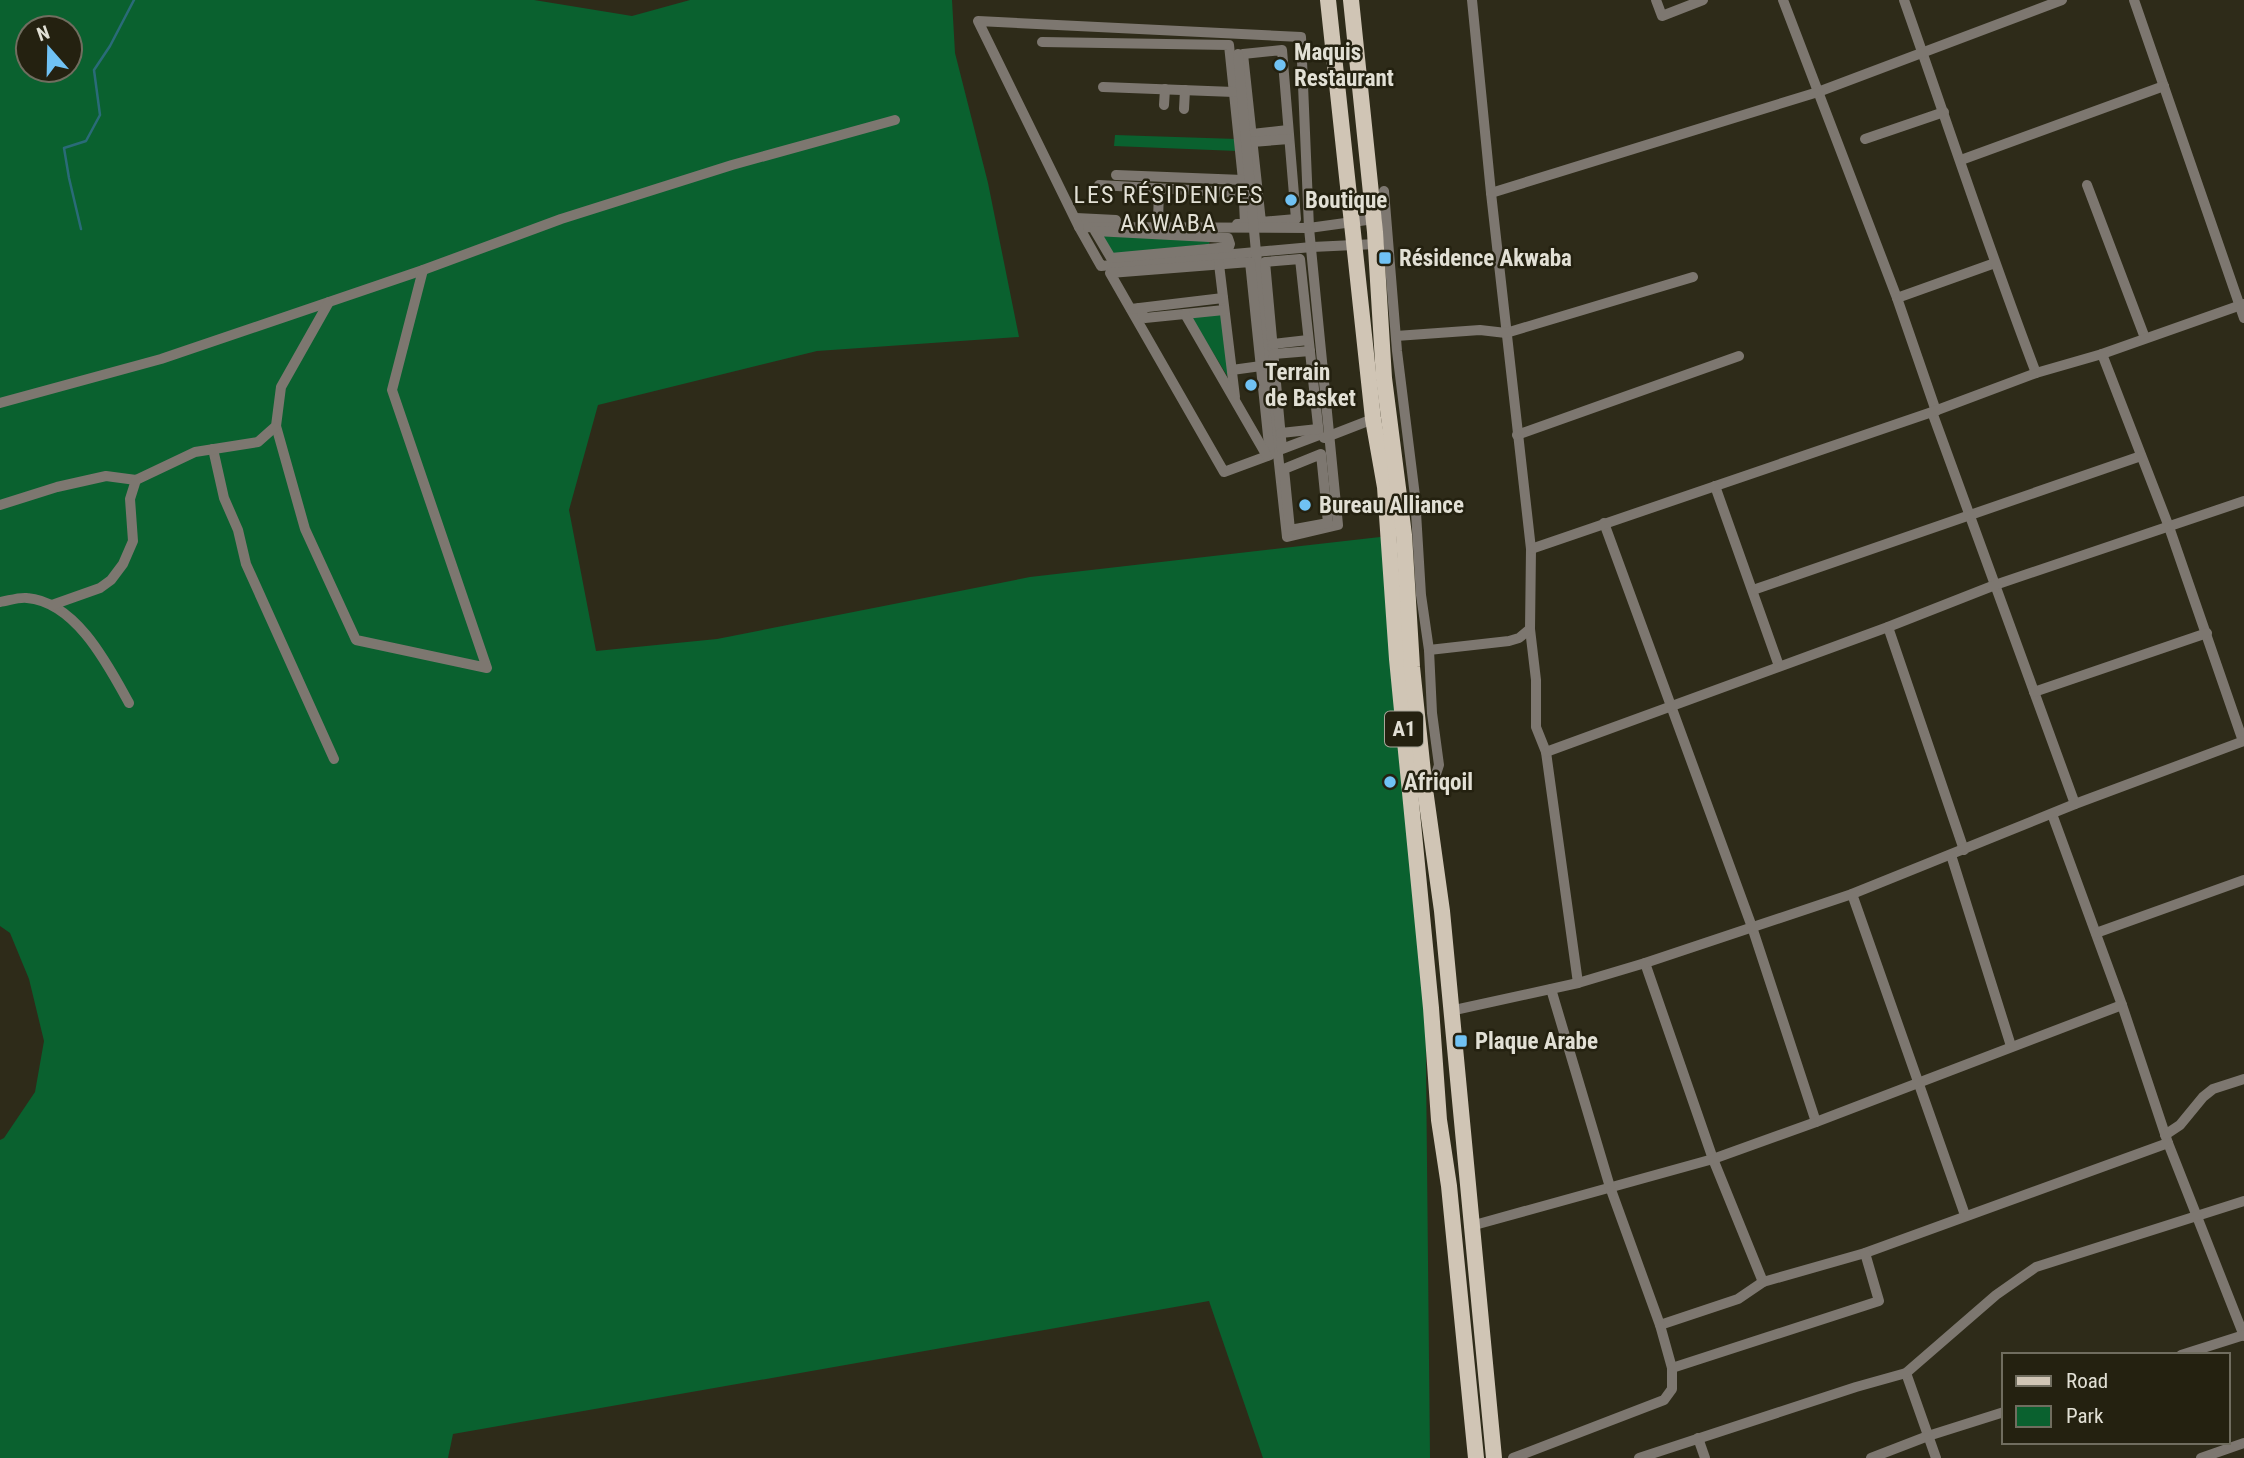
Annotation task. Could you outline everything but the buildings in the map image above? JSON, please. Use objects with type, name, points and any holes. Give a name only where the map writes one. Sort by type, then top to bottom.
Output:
[{"type":"main road","name":"A1","points":[[1328,0],[1373,419],[1385,487],[1397,659],[1440,1120],[1476,1458]]},
{"type":"main road","name":"A1","points":[[1351,0],[1374,219],[1384,378],[1404,535],[1412,667],[1424,782],[1442,911],[1494,1458]]},
{"type":"street","points":[[1472,0],[1531,549],[1530,629],[1536,680],[1536,727],[1546,752],[1578,983]]},
{"type":"street","points":[[1656,0],[1662,16],[1703,0]]},
{"type":"street","points":[[1783,0],[1897,298],[1969,516],[2075,804]]},
{"type":"street","points":[[1904,0],[2036,373]]},
{"type":"street","points":[[1491,193],[1818,92],[2062,0]]},
{"type":"street","points":[[2134,0],[2242,305],[2244,318]]},
{"type":"street","points":[[1238,54],[1255,227],[1272,456],[1286,537],[1338,525],[1310,228],[1301,37],[978,21],[1101,266],[1222,477],[1272,456]]},
{"type":"street","points":[[1042,42],[1229,45],[1245,224],[1078,223]]},
{"type":"street","points":[[1282,50],[1296,219],[1261,222],[1252,138],[1243,54],[1282,50]]},
{"type":"street","points":[[1175,76],[1175,90],[1184,109]]},
{"type":"street","points":[[1961,160],[2164,86]]},
{"type":"street","points":[[1103,87],[1234,92]]},
{"type":"street","points":[[1164,105],[1175,90]]},
{"type":"street","points":[[1865,139],[1944,112]]},
{"type":"street","points":[[0,403],[161,359],[626,198],[732,165],[895,120]]},
{"type":"street","points":[[1252,138],[1289,134]]},
{"type":"street","points":[[1116,175],[1243,180]]},
{"type":"street","points":[[1099,185],[1244,193]]},
{"type":"street","points":[[2087,185],[2145,338]]},
{"type":"street","points":[[1158,222],[1159,188]]},
{"type":"street","points":[[1384,191],[1396,336],[1415,496],[1421,595],[1429,650],[1438,765],[1435,777],[1424,782]]},
{"type":"street","points":[[1078,223],[1310,228],[1374,219]]},
{"type":"street","points":[[1095,231],[1228,238],[1231,241],[1229,247],[1111,258],[1095,231]]},
{"type":"street","points":[[1101,266],[1312,247],[1376,244]]},
{"type":"street","points":[[1300,258],[1309,345],[1318,429],[1281,433],[1265,262],[1300,258]]},
{"type":"street","points":[[1272,456],[1250,262],[1110,273],[1135,308],[1224,472],[1272,456],[1329,436],[1373,419]]},
{"type":"street","points":[[1897,298],[1995,263]]},
{"type":"street","points":[[1219,264],[1236,401]]},
{"type":"street","points":[[329,302],[281,387],[276,426],[305,529],[356,640],[487,668],[392,390],[422,270]]},
{"type":"street","points":[[1396,336],[1480,330],[1506,333],[1693,277]]},
{"type":"street","points":[[1135,308],[1224,304]]},
{"type":"street","points":[[1135,308],[1145,318],[1185,314],[1224,304]]},
{"type":"street","points":[[1531,549],[1934,412],[2036,373],[2102,354],[2242,305]]},
{"type":"street","points":[[1185,314],[1272,456]]},
{"type":"street","points":[[1273,349],[1309,345]]},
{"type":"street","points":[[1450,1011],[1578,983],[1852,894],[2075,804],[2243,741],[2169,527],[2102,354]]},
{"type":"street","points":[[1517,435],[1739,356]]},
{"type":"street","points":[[1232,370],[1261,366]]},
{"type":"street","points":[[0,505],[57,487],[106,476],[136,480],[195,452],[258,442],[276,426]]},
{"type":"street","points":[[213,449],[224,498],[238,530],[246,564],[334,759]]},
{"type":"street","points":[[1321,454],[1328,523],[1290,530],[1284,469],[1321,454]]},
{"type":"street","points":[[1753,590],[2141,456]]},
{"type":"street","points":[[52,605],[100,589],[123,564],[133,541],[130,499],[136,480]]},
{"type":"street","points":[[1715,486],[1779,666]]},
{"type":"street","points":[[1546,752],[1995,585],[2244,501]]},
{"type":"street","points":[[1604,523],[1752,927],[1816,1122]]},
{"type":"street","points":[[0,602],[26,598],[52,605],[98,649],[129,703]]},
{"type":"street","points":[[1888,627],[1964,850]]},
{"type":"street","points":[[1429,650],[1510,641],[1530,629]]},
{"type":"street","points":[[2034,692],[2207,633]]},
{"type":"street","points":[[2052,814],[2122,1005],[2166,1139],[2241,1318],[2244,1335],[2187,1353]]},
{"type":"street","points":[[1951,855],[2011,1046]]},
{"type":"street","points":[[2096,933],[2244,880]]},
{"type":"street","points":[[1852,894],[1965,1215]]},
{"type":"street","points":[[1645,963],[1713,1158],[1763,1282]]},
{"type":"street","points":[[1513,1458],[1664,1400],[1672,1389],[1672,1368],[1660,1325],[1610,1187],[1551,989]]},
{"type":"street","points":[[1471,1226],[1713,1158],[1816,1122],[2122,1005]]},
{"type":"street","points":[[1660,1325],[1738,1299],[1763,1282],[1865,1253],[2166,1139],[2213,1089],[2244,1079]]},
{"type":"street","points":[[1639,1458],[1906,1373],[1996,1295],[2036,1267],[2244,1201]]},
{"type":"street","points":[[1672,1368],[1880,1301],[1865,1253]]},
{"type":"street","points":[[1906,1373],[1936,1458]]},
{"type":"street","points":[[1871,1458],[1928,1436],[2002,1413]]},
{"type":"street","points":[[1698,1438],[1705,1458]]},
{"type":"street","points":[[2201,1458],[2244,1443]]},
{"type":"green space","points":[[0,0],[534,0],[632,16],[690,0],[952,0],[955,53],[988,183],[1019,337],[817,351],[598,405],[569,510],[596,651],[717,639],[1030,577],[1389,536],[1425,965],[1430,1458],[1263,1458],[1209,1301],[453,1434],[448,1458],[0,1458],[0,1140],[35,1092],[44,1041],[29,979],[10,933],[0,926]]},
{"type":"green space","points":[[1115,135],[1237,139],[1237,151],[1114,146]]},
{"type":"green space","points":[[1099,234],[1210,241],[1209,244],[1111,254]]},
{"type":"green space","points":[[1223,311],[1231,382],[1190,315]]},
{"type":"waterway","points":[[81,229],[64,148],[86,141],[100,115],[94,70],[134,0]]},
{"type":"place","name":"Maquis Restaurant","points":[[1280,65]]},
{"type":"place","name":"Boutique","points":[[1291,200]]},
{"type":"place","name":"Résidence Akwaba","points":[[1385,258]]},
{"type":"place","name":"Terrain de Basket","points":[[1251,385]]},
{"type":"place","name":"Bureau Alliance","points":[[1305,505]]},
{"type":"place","name":"Afriqoil","points":[[1390,782]]},
{"type":"place","name":"Plaque Arabe","points":[[1461,1041]]},
{"type":"district","name":"LES RÉSIDENCES AKWABA","points":[[1169,209]]}]
